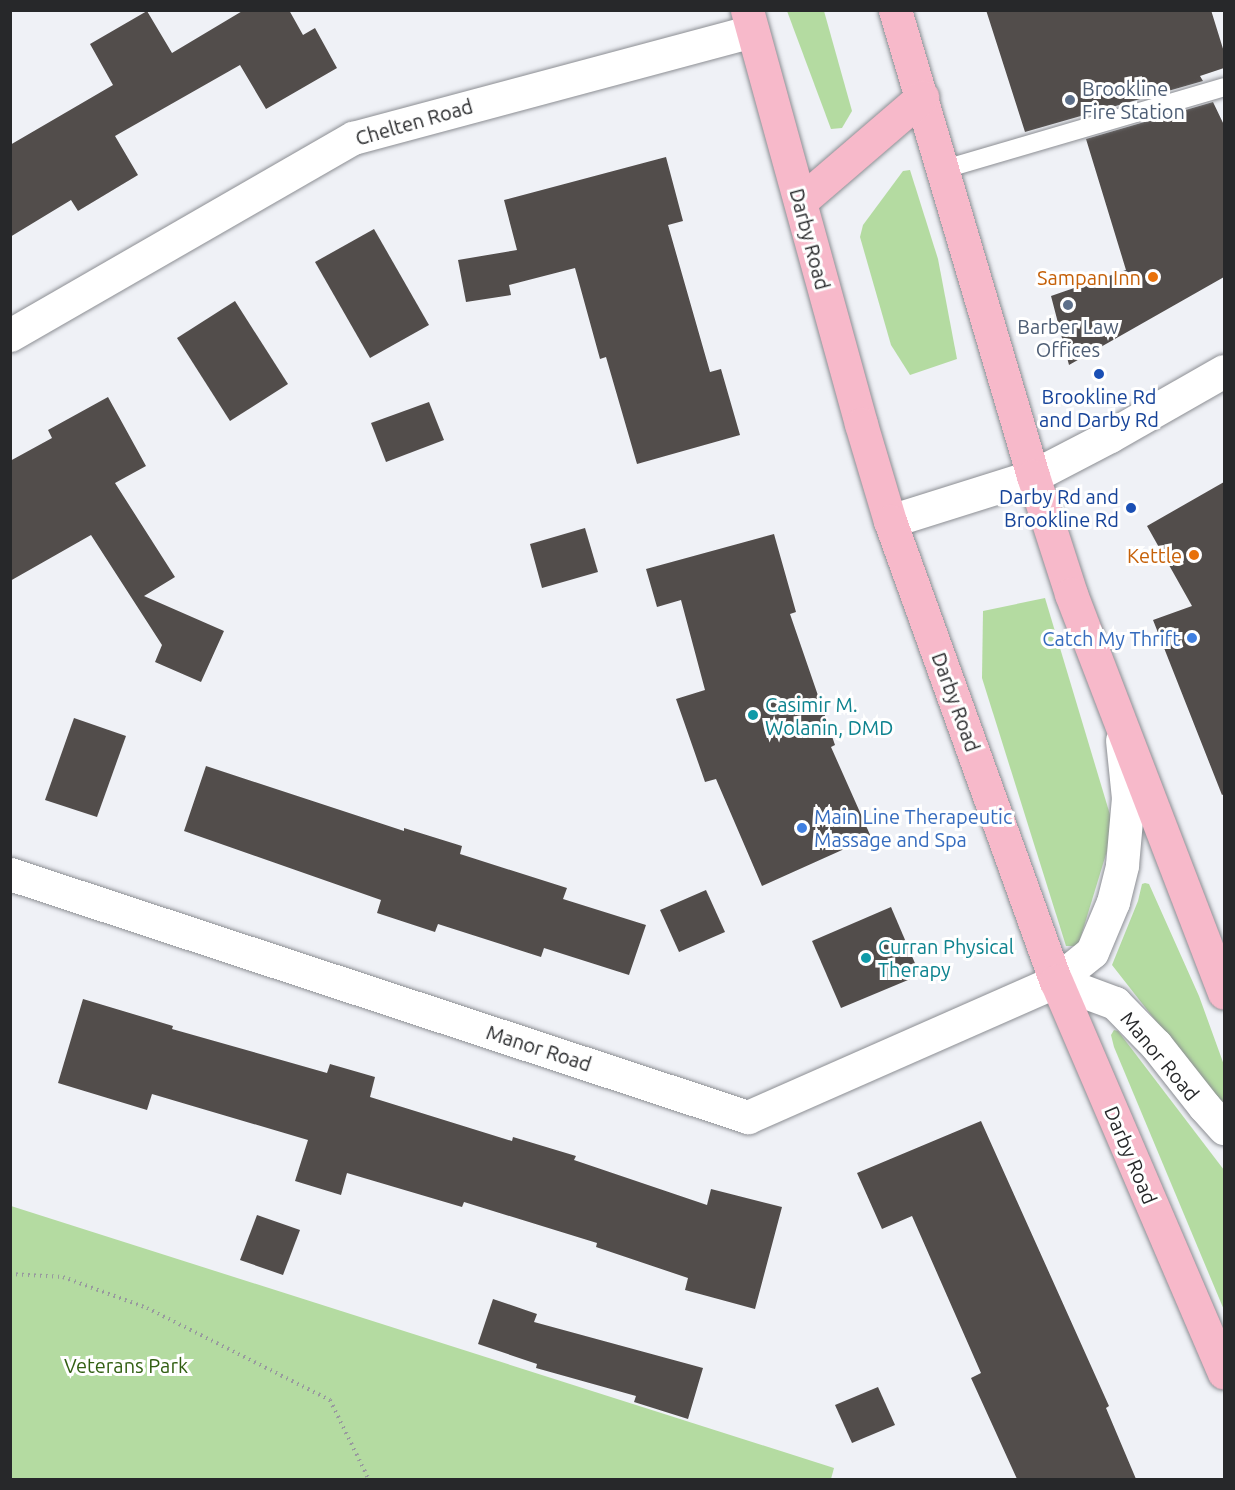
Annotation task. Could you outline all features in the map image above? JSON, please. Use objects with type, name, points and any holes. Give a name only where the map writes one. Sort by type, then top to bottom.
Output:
[{"type":"main road","points":[[896,10],[1033,476],[1071,594],[1224,993]]},
{"type":"main road","name":"Darby Road","points":[[749,21],[890,521],[1056,981],[1224,1373]]},
{"type":"main road","points":[[801,201],[922,97]]},
{"type":"street","name":"Chelten Road","points":[[10,335],[353,138],[749,21]]},
{"type":"street","points":[[890,521],[1033,476],[1110,436],[1224,371]]},
{"type":"street","name":"Manor Road","points":[[10,874],[748,1117],[1056,981],[1092,952],[1113,902],[1122,865],[1128,798],[1121,729]]},
{"type":"street","name":"Manor Road","points":[[1056,981],[1115,1003],[1156,1045],[1224,1128]]},
{"type":"lane","points":[[942,170],[1224,87]]},
{"type":"path","points":[[10,1274],[63,1277],[147,1308],[330,1400],[369,1479]]},
{"type":"green space","points":[[787,11],[824,11],[852,111],[842,128],[831,129]]},
{"type":"green space","points":[[910,170],[938,259],[957,359],[910,375],[891,345],[860,237],[863,225],[903,171]]},
{"type":"green space","points":[[1045,598],[1114,828],[1078,946],[1066,946],[982,678],[983,611]]},
{"type":"green space","points":[[1142,884],[1149,884],[1199,996],[1224,1065],[1224,1108],[1112,965],[1138,901]]},
{"type":"green space","points":[[1114,1030],[1118,1031],[1224,1170],[1224,1310],[1114,1047],[1111,1035]]},
{"type":"green space","name":"Veterans Park","points":[[11,1206],[834,1468],[831,1479],[11,1479]]},
{"type":"building","points":[[244,10],[289,10],[303,35],[315,28],[337,68],[266,109],[240,65],[115,136],[138,175],[78,211],[71,200],[10,237],[10,145],[113,85],[90,44],[147,11],[172,53]]},
{"type":"building","name":"Brookline Fire Station","points":[[986,10],[1211,10],[1224,52],[1224,68],[1200,76],[1203,81],[1025,132]]},
{"type":"building","points":[[1213,102],[1224,125],[1224,277],[1069,365],[1051,296],[1126,270],[1086,139]]},
{"type":"building","points":[[666,157],[683,221],[668,225],[710,372],[721,369],[740,435],[637,464],[606,357],[600,359],[575,268],[509,285],[511,295],[466,302],[458,260],[517,250],[504,200]]},
{"type":"building","points":[[374,229],[429,325],[370,358],[315,262]]},
{"type":"building","points":[[235,301],[288,384],[230,421],[177,338]]},
{"type":"building","points":[[108,397],[146,466],[115,483],[175,577],[144,596],[224,631],[201,682],[155,662],[162,645],[91,535],[10,581],[10,461],[52,438],[48,430]]},
{"type":"building","points":[[429,402],[444,440],[386,462],[371,423]]},
{"type":"building","points":[[1224,482],[1224,794],[1222,795],[1153,620],[1192,606],[1147,526]]},
{"type":"building","points":[[585,528],[598,572],[542,588],[530,544]]},
{"type":"building","points":[[774,534],[796,612],[790,614],[835,745],[831,747],[871,837],[762,886],[716,779],[705,782],[676,699],[705,690],[681,600],[657,607],[646,569]]},
{"type":"building","points":[[74,718],[126,736],[97,817],[45,800]]},
{"type":"building","points":[[206,766],[404,831],[404,828],[462,846],[460,854],[567,888],[563,899],[646,925],[629,975],[544,948],[541,957],[438,924],[435,932],[377,913],[381,900],[184,831]]},
{"type":"building","points":[[706,890],[725,932],[679,952],[660,910]]},
{"type":"building","name":"Curran Physical Therapy","points":[[891,907],[920,975],[841,1008],[812,941]]},
{"type":"building","points":[[83,999],[173,1026],[172,1029],[327,1073],[330,1064],[375,1077],[370,1097],[512,1141],[513,1137],[576,1156],[574,1160],[707,1205],[711,1189],[782,1207],[755,1309],[685,1290],[688,1278],[596,1247],[597,1243],[464,1202],[462,1207],[347,1173],[341,1195],[295,1181],[308,1140],[152,1094],[147,1110],[58,1083]]},
{"type":"building","points":[[981,1121],[1109,1406],[1106,1408],[1136,1479],[1017,1479],[971,1378],[981,1373],[912,1216],[882,1229],[857,1173]]},
{"type":"building","points":[[257,1215],[300,1230],[283,1275],[240,1260]]},
{"type":"building","points":[[493,1299],[537,1314],[534,1322],[703,1368],[688,1419],[634,1402],[636,1396],[536,1368],[537,1364],[478,1344]]},
{"type":"building","points":[[878,1387],[895,1425],[852,1443],[835,1405]]},
{"type":"place","name":"Brookline Fire Station","points":[[1070,100]]},
{"type":"place","name":"Sampan Inn","points":[[1153,277]]},
{"type":"place","name":"Barber Law Offices","points":[[1068,305]]},
{"type":"place","name":"Brookline Rd and Darby Rd","points":[[1099,374]]},
{"type":"place","name":"Darby Rd and Brookline Rd","points":[[1131,508]]},
{"type":"place","name":"Kettle","points":[[1194,555]]},
{"type":"place","name":"Catch My Thrift","points":[[1192,638]]},
{"type":"place","name":"Casimir M. Wolanin, DMD","points":[[753,715]]},
{"type":"place","name":"Main Line Therapeutic Massage and Spa","points":[[802,828]]},
{"type":"place","name":"Curran Physical Therapy","points":[[866,958]]}]
